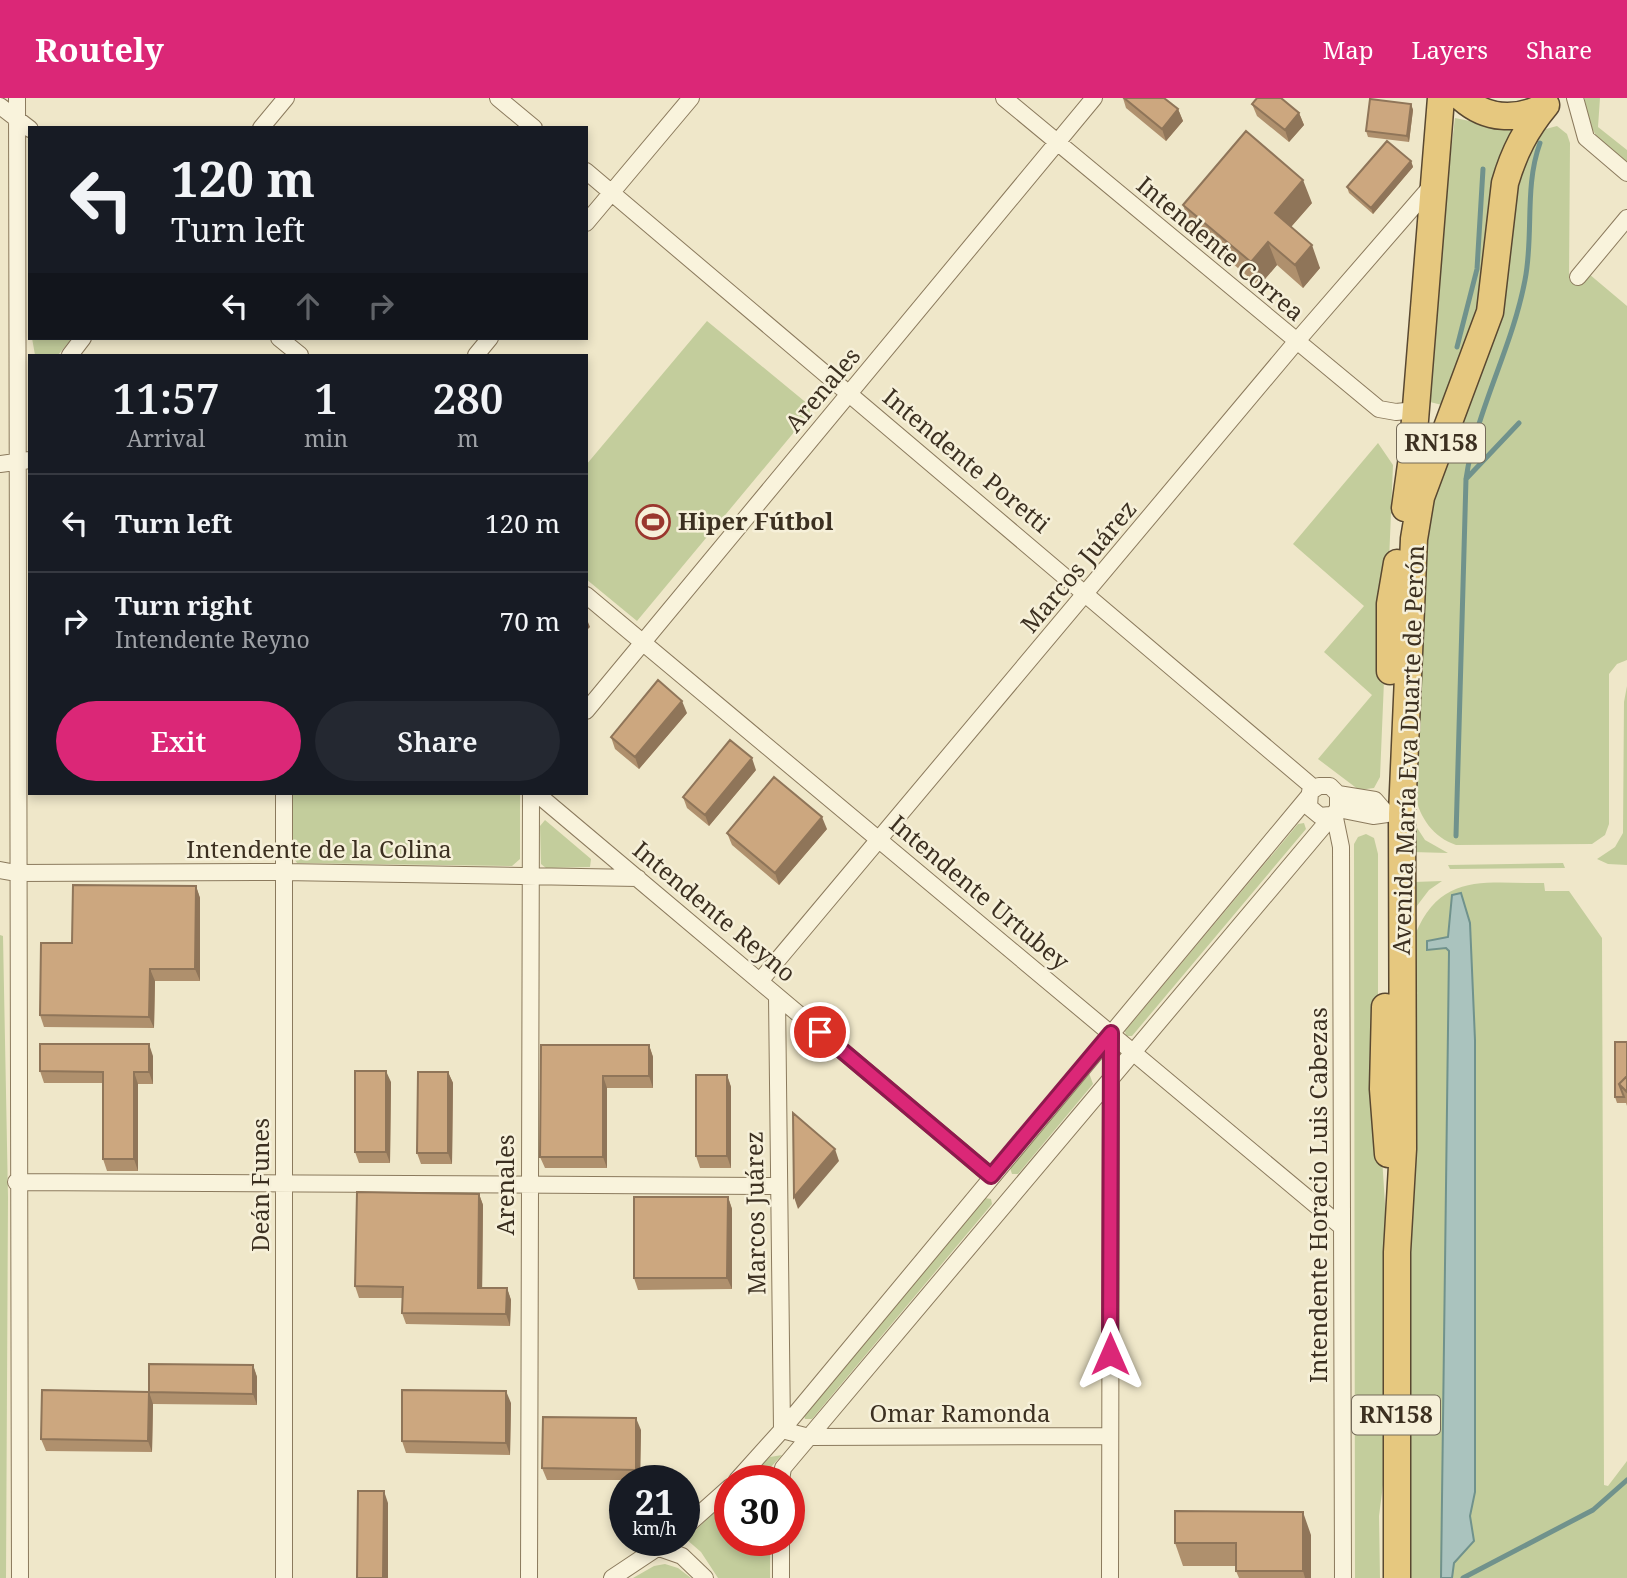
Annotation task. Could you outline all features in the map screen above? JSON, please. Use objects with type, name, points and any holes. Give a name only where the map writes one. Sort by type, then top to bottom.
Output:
[{"type":"highway","name":"RN158","points":[[1448,99],[1502,117],[1525,115],[1550,102]]},
{"type":"highway","name":"Avenida María Eva Duarte de Perón","points":[[1395,814],[1391,604],[1416,410],[1434,183],[1448,99]]},
{"type":"highway","name":"Avenida María Eva Duarte de Perón","points":[[1397,1578],[1397,1252],[1383,1089],[1395,814],[1414,538],[1421,497],[1490,312],[1502,205],[1511,163],[1525,132],[1550,102]]},
{"type":"highway","points":[[1416,410],[1427,418],[1452,418]]},
{"type":"highway","points":[[1385,1578],[1385,1516],[1396,1452]]},
{"type":"street","points":[[17,98],[23,124],[23,363],[15,462],[8,871],[16,1182],[20,1578]]},
{"type":"street","points":[[263,126],[286,98]]},
{"type":"street","points":[[498,98],[532,126]]},
{"type":"street","points":[[588,221],[691,98]]},
{"type":"street","name":"Intendente Correa","points":[[1004,98],[1379,409],[1396,412],[1416,410]]},
{"type":"street","name":"Arenales","points":[[588,709],[1094,98]]},
{"type":"street","points":[[1577,105],[1586,138],[1627,173]]},
{"type":"street","points":[[0,106],[23,124]]},
{"type":"street","name":"Intendente Poretti","points":[[588,173],[1087,594],[1311,792],[1309,807],[1315,815],[1335,808]]},
{"type":"street","name":"Marcos Juárez","points":[[760,981],[1296,342],[1434,183]]},
{"type":"street","points":[[1578,277],[1627,218]]},
{"type":"street","points":[[70,354],[81,340]]},
{"type":"street","points":[[281,340],[299,354]]},
{"type":"street","points":[[477,354],[488,340]]},
{"type":"street","name":"Intendente Urtubey","points":[[588,597],[1342,1227]]},
{"type":"street","points":[[750,1465],[1311,792],[1330,786],[1335,808]]},
{"type":"street","name":"Deán Funes","points":[[284,795],[284,1578]]},
{"type":"street","name":"Arenales","points":[[528,1578],[530,874],[533,795]]},
{"type":"street","name":"Intendente Reyno","points":[[535,795],[638,878],[991,1176]]},
{"type":"street","points":[[1335,808],[1373,816],[1395,814]]},
{"type":"street","points":[[789,1465],[809,1437],[1335,808]]},
{"type":"street","name":"Intendente Horacio Luis Cabezas","points":[[1335,808],[1341,847],[1343,1578]]},
{"type":"street","name":"Intendente de la Colina","points":[[8,871],[530,874],[638,878]]},
{"type":"street","name":"Marcos Juárez","points":[[777,996],[782,1430]]},
{"type":"street","points":[[1110,1578],[1111,1033]]},
{"type":"street","points":[[16,1182],[778,1185]]},
{"type":"street","name":"Omar Ramonda","points":[[782,1430],[809,1437],[1110,1436]]},
{"type":"street","points":[[700,1514],[714,1502]]},
{"type":"street","points":[[612,1578],[646,1556]]},
{"type":"street","points":[[682,1556],[705,1578]]},
{"type":"street","points":[[780,1556],[781,1578]]},
{"type":"green space","points":[[1585,98],[1600,98],[1598,127],[1627,150],[1627,165],[1597,136],[1588,119]]},
{"type":"green space","points":[[1455,118],[1514,130],[1488,281],[1442,405],[1430,402],[1430,394],[1445,201]]},
{"type":"green space","points":[[1557,126],[1567,134],[1570,143],[1569,279],[1578,286],[1589,274],[1627,306],[1627,660],[1617,664],[1609,674],[1609,824],[1605,835],[1592,844],[1456,845],[1429,826],[1415,795],[1420,546],[1521,165],[1542,130]]},
{"type":"green space","name":"Hiper Fútbol","points":[[707,321],[809,405],[810,413],[637,621],[588,581],[588,463]]},
{"type":"green space","points":[[32,340],[70,340],[59,354],[35,354]]},
{"type":"green space","points":[[1378,443],[1393,465],[1380,777],[1374,788],[1359,790],[1318,759],[1372,695],[1324,652],[1364,606],[1293,544]]},
{"type":"green space","points":[[1627,686],[1627,865],[1608,864],[1597,859],[1615,847],[1623,833],[1624,702]]},
{"type":"green space","points":[[292,795],[520,795],[520,859],[512,866],[297,863],[291,854]]},
{"type":"green space","points":[[545,820],[591,859],[590,867],[546,868],[541,864],[540,826]]},
{"type":"green space","points":[[1412,820],[1425,840],[1448,853],[1412,852]]},
{"type":"green space","points":[[1304,823],[1306,829],[1132,1036],[1126,1036],[1125,1031],[1298,824]]},
{"type":"green space","points":[[1366,834],[1374,838],[1378,854],[1378,1095],[1387,1235],[1388,1446],[1379,1516],[1380,1578],[1355,1578],[1354,844],[1358,837]]},
{"type":"green space","points":[[1563,863],[1565,868],[1450,869],[1448,865]]},
{"type":"green space","points":[[1442,881],[1429,890],[1413,911],[1414,882]]},
{"type":"green space","points":[[1485,883],[1544,883],[1545,891],[1569,891],[1602,938],[1604,1485],[1608,1486],[1627,1461],[1627,1578],[1404,1578],[1415,935],[1426,914],[1438,900],[1452,891]]},
{"type":"green space","points":[[0,935],[3,936],[8,1197],[6,1578],[0,1578]]},
{"type":"green space","points":[[1089,1073],[1093,1084],[1018,1174],[1012,1174],[1010,1168]]},
{"type":"green space","points":[[985,1198],[991,1199],[992,1204],[812,1419],[805,1419],[804,1415]]},
{"type":"green space","points":[[782,1455],[773,1465],[762,1465],[770,1457]]},
{"type":"green space","points":[[714,1513],[714,1556],[770,1556],[770,1578],[718,1578],[700,1551],[700,1526]]},
{"type":"green space","points":[[665,1564],[678,1568],[691,1578],[633,1578],[654,1566]]},
{"type":"water","points":[[1461,893],[1470,923],[1475,1040],[1475,1492],[1470,1516],[1474,1541],[1454,1563],[1452,1578],[1441,1578],[1449,951],[1446,948],[1427,950],[1427,941],[1448,937],[1452,895]]},
{"type":"building","points":[[1124,98],[1164,98],[1178,109],[1162,129]]},
{"type":"building","points":[[1257,98],[1281,98],[1299,113],[1285,130],[1252,104]]},
{"type":"building","points":[[1370,99],[1411,104],[1407,136],[1366,131]]},
{"type":"building","points":[[1246,131],[1303,180],[1275,213],[1312,245],[1295,265],[1268,242],[1251,262],[1183,205]]},
{"type":"building","points":[[1387,141],[1411,161],[1371,208],[1347,187]]},
{"type":"building","points":[[658,680],[682,701],[635,757],[611,737]]},
{"type":"building","points":[[730,740],[752,758],[705,815],[683,797]]},
{"type":"building","points":[[774,777],[822,817],[775,873],[727,833]]},
{"type":"building","points":[[73,885],[196,886],[195,969],[150,969],[149,1017],[40,1015],[41,943],[72,943]]},
{"type":"building","points":[[1615,1042],[1627,1042],[1627,1076],[1619,1084],[1624,1097],[1615,1097]]},
{"type":"building","points":[[40,1044],[149,1044],[149,1072],[134,1072],[134,1159],[103,1159],[103,1072],[40,1071]]},
{"type":"building","points":[[541,1045],[649,1045],[649,1076],[603,1076],[603,1157],[540,1157]]},
{"type":"building","points":[[355,1071],[386,1071],[386,1152],[355,1152]]},
{"type":"building","points":[[418,1072],[448,1072],[448,1153],[417,1153]]},
{"type":"building","points":[[696,1075],[727,1075],[727,1156],[696,1156]]},
{"type":"building","points":[[1627,1076],[1627,1092],[1619,1084]]},
{"type":"building","points":[[793,1113],[835,1149],[794,1197]]},
{"type":"building","points":[[357,1192],[479,1194],[478,1288],[507,1288],[506,1314],[402,1313],[403,1287],[355,1286]]},
{"type":"building","points":[[634,1197],[728,1197],[727,1278],[634,1278]]},
{"type":"building","points":[[149,1364],[253,1365],[253,1394],[149,1392]]},
{"type":"building","points":[[42,1390],[149,1392],[148,1441],[41,1439]]},
{"type":"building","points":[[402,1390],[506,1391],[506,1443],[402,1441]]},
{"type":"building","points":[[543,1417],[636,1418],[636,1465],[609,1465],[609,1469],[542,1468]]},
{"type":"building","points":[[358,1491],[384,1491],[383,1578],[357,1578]]},
{"type":"building","points":[[1175,1511],[1303,1512],[1303,1571],[1236,1571],[1236,1543],[1175,1543]]},
{"type":"waterway","points":[[1456,836],[1466,479],[1478,428],[1512,330],[1525,280],[1532,177],[1540,143]]},
{"type":"waterway","points":[[1457,347],[1477,269],[1483,169]]},
{"type":"waterway","points":[[1466,479],[1519,423]]},
{"type":"waterway","points":[[1463,1578],[1593,1510],[1627,1480]]},
{"type":"place","name":"Hiper Fútbol","points":[[653,522]]},
{"type":"route","points":[[820,1032],[991,1176],[1111,1033],[1110,1354]]}]
